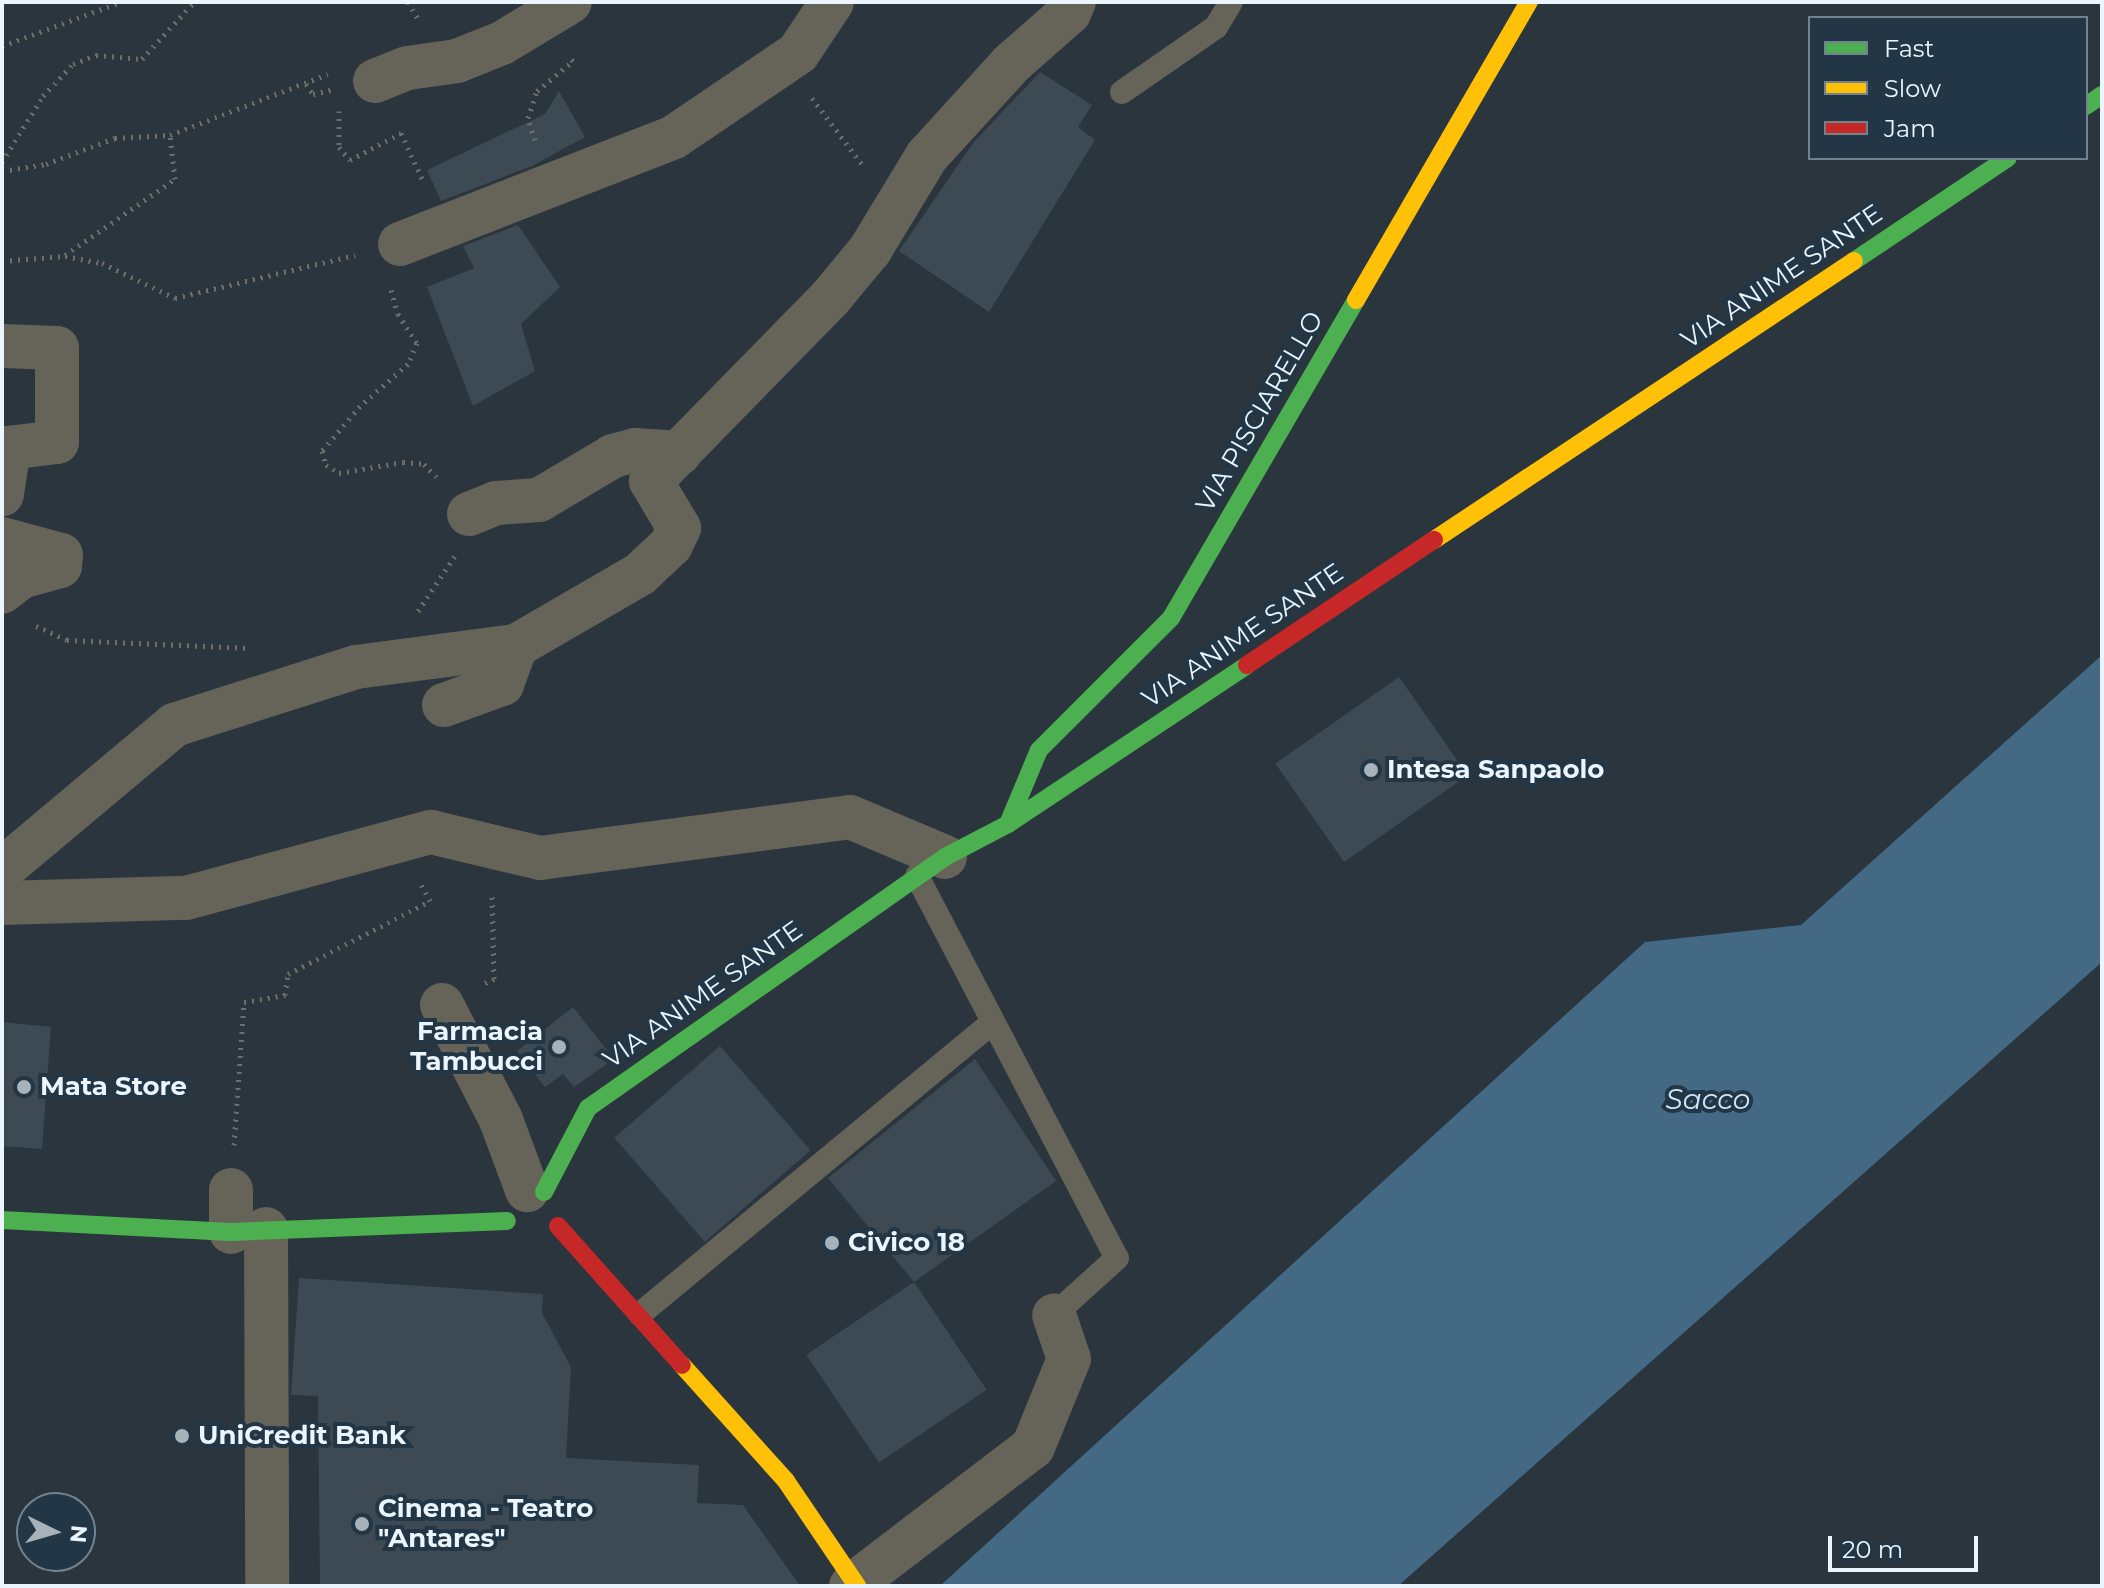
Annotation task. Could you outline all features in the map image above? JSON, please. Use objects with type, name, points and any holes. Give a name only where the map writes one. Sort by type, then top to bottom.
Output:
[{"type":"main road","name":"VIA PISCIARELLO","points":[[1008,824],[1039,750],[1171,618],[1529,2]]},
{"type":"main road","name":"VIA ANIME SANTE","points":[[526,1201],[588,1108],[931,867],[1008,824],[2005,160]]},
{"type":"main road","points":[[526,1201],[513,1234],[532,1241],[558,1226]]},
{"type":"main road","points":[[2,1220],[242,1217],[555,1201],[558,1226],[640,1314],[786,1481],[857,1586]]},
{"type":"street","points":[[390,247],[674,137],[798,53],[832,2]]},
{"type":"street","points":[[106,904],[6,859],[174,725],[358,667],[516,646],[640,574],[671,545],[679,528],[651,481],[831,297],[870,250],[927,156],[1012,63],[1069,13],[1074,2]]},
{"type":"street","points":[[375,81],[408,68],[457,61],[557,11]]},
{"type":"street","points":[[2,346],[57,348],[57,442],[9,448],[2,494]]},
{"type":"street","points":[[469,514],[496,503],[539,500],[613,456],[635,450],[680,453]]},
{"type":"street","points":[[2,539],[61,555],[60,566],[21,577],[16,607]]},
{"type":"street","points":[[444,705],[502,684],[516,646]]},
{"type":"street","points":[[2,903],[106,904],[186,898],[431,832],[540,858],[850,817],[931,867]]},
{"type":"street","points":[[442,1005],[501,1120],[526,1201]]},
{"type":"street","points":[[242,1217],[267,1586]]},
{"type":"street","points":[[851,1586],[1033,1447],[1069,1359],[1054,1315]]},
{"type":"lane","points":[[1122,92],[1216,27],[1231,2]]},
{"type":"lane","points":[[931,867],[993,1022],[1117,1258],[1054,1315]]},
{"type":"lane","points":[[640,1314],[993,1022]]},
{"type":"path","points":[[2,46],[121,2]]},
{"type":"path","points":[[2,162],[43,96],[73,64],[96,55],[142,59],[194,2]]},
{"type":"path","points":[[407,29],[419,20],[408,2]]},
{"type":"path","points":[[553,184],[528,118],[537,91],[573,61],[557,11]]},
{"type":"path","points":[[785,62],[866,171]]},
{"type":"path","points":[[2,171],[46,164],[115,138],[170,135],[332,72]]},
{"type":"path","points":[[306,84],[313,94],[375,81],[377,88],[350,98],[340,108],[339,147],[350,160],[401,133],[445,227]]},
{"type":"path","points":[[65,256],[175,179],[170,135]]},
{"type":"path","points":[[2,261],[65,256],[102,263],[175,298],[390,247],[398,314],[417,343],[408,364],[337,430],[322,451],[326,465],[339,473],[359,474],[403,462],[424,464],[469,514],[466,538],[418,611],[358,667]]},
{"type":"path","points":[[16,607],[67,640],[267,648]]},
{"type":"path","points":[[442,1005],[494,979],[492,880]]},
{"type":"path","points":[[242,1217],[244,1002],[285,995],[288,974],[430,901],[420,882],[434,881]]},
{"type":"water","name":"Sacco","points":[[2102,655],[2102,962],[1398,1586],[940,1586],[1645,942],[1801,925]]},
{"type":"building","points":[[1040,72],[1092,105],[1078,127],[1095,140],[989,312],[899,251],[973,143]]},
{"type":"building","points":[[559,91],[585,137],[532,166],[441,201],[427,170],[545,114]]},
{"type":"building","points":[[518,225],[560,287],[521,324],[535,371],[473,406],[427,287],[474,268],[463,246]]},
{"type":"building","name":"Intesa Sanpaolo","points":[[1399,677],[1468,775],[1344,862],[1275,764]]},
{"type":"building","name":"Farmacia Tambucci","points":[[573,1007],[614,1059],[574,1087],[563,1074],[545,1087],[517,1051]]},
{"type":"building","name":"Mata Store","points":[[2,1022],[51,1027],[42,1149],[2,1146]]},
{"type":"building","points":[[720,1046],[811,1150],[705,1242],[614,1138]]},
{"type":"building","points":[[975,1059],[1056,1181],[914,1282],[828,1178]]},
{"type":"building","points":[[299,1278],[543,1294],[542,1313],[571,1367],[566,1458],[699,1465],[697,1503],[743,1505],[800,1586],[320,1586],[318,1396],[291,1395]]},
{"type":"building","points":[[914,1282],[987,1390],[879,1462],[806,1355]]},
{"type":"traffic: fast","points":[[2088,105],[2102,95]]},
{"type":"traffic: fast","points":[[1854,261],[2005,160]]},
{"type":"traffic: fast","points":[[1008,824],[1039,750],[1171,618],[1356,300]]},
{"type":"traffic: fast","points":[[544,1192],[588,1108],[945,857],[1008,824],[1247,665]]},
{"type":"traffic: fast","points":[[2,1220],[231,1232],[507,1221]]},
{"type":"traffic: slow","points":[[1356,300],[1529,2]]},
{"type":"traffic: slow","points":[[1434,540],[1854,261]]},
{"type":"traffic: slow","points":[[682,1365],[786,1481]]},
{"type":"traffic: slow","points":[[786,1481],[857,1586]]},
{"type":"traffic: jam","points":[[1247,665],[1434,540]]},
{"type":"traffic: jam","points":[[558,1226],[682,1365]]},
{"type":"place","name":"Intesa Sanpaolo","points":[[1371,770]]},
{"type":"place","name":"Farmacia Tambucci","points":[[559,1047]]},
{"type":"place","name":"Mata Store","points":[[24,1087]]},
{"type":"place","name":"Civico 18","points":[[832,1243]]},
{"type":"place","name":"UniCredit Bank","points":[[182,1436]]},
{"type":"place","name":"Cinema - Teatro \"Antares\"","points":[[362,1524]]}]
